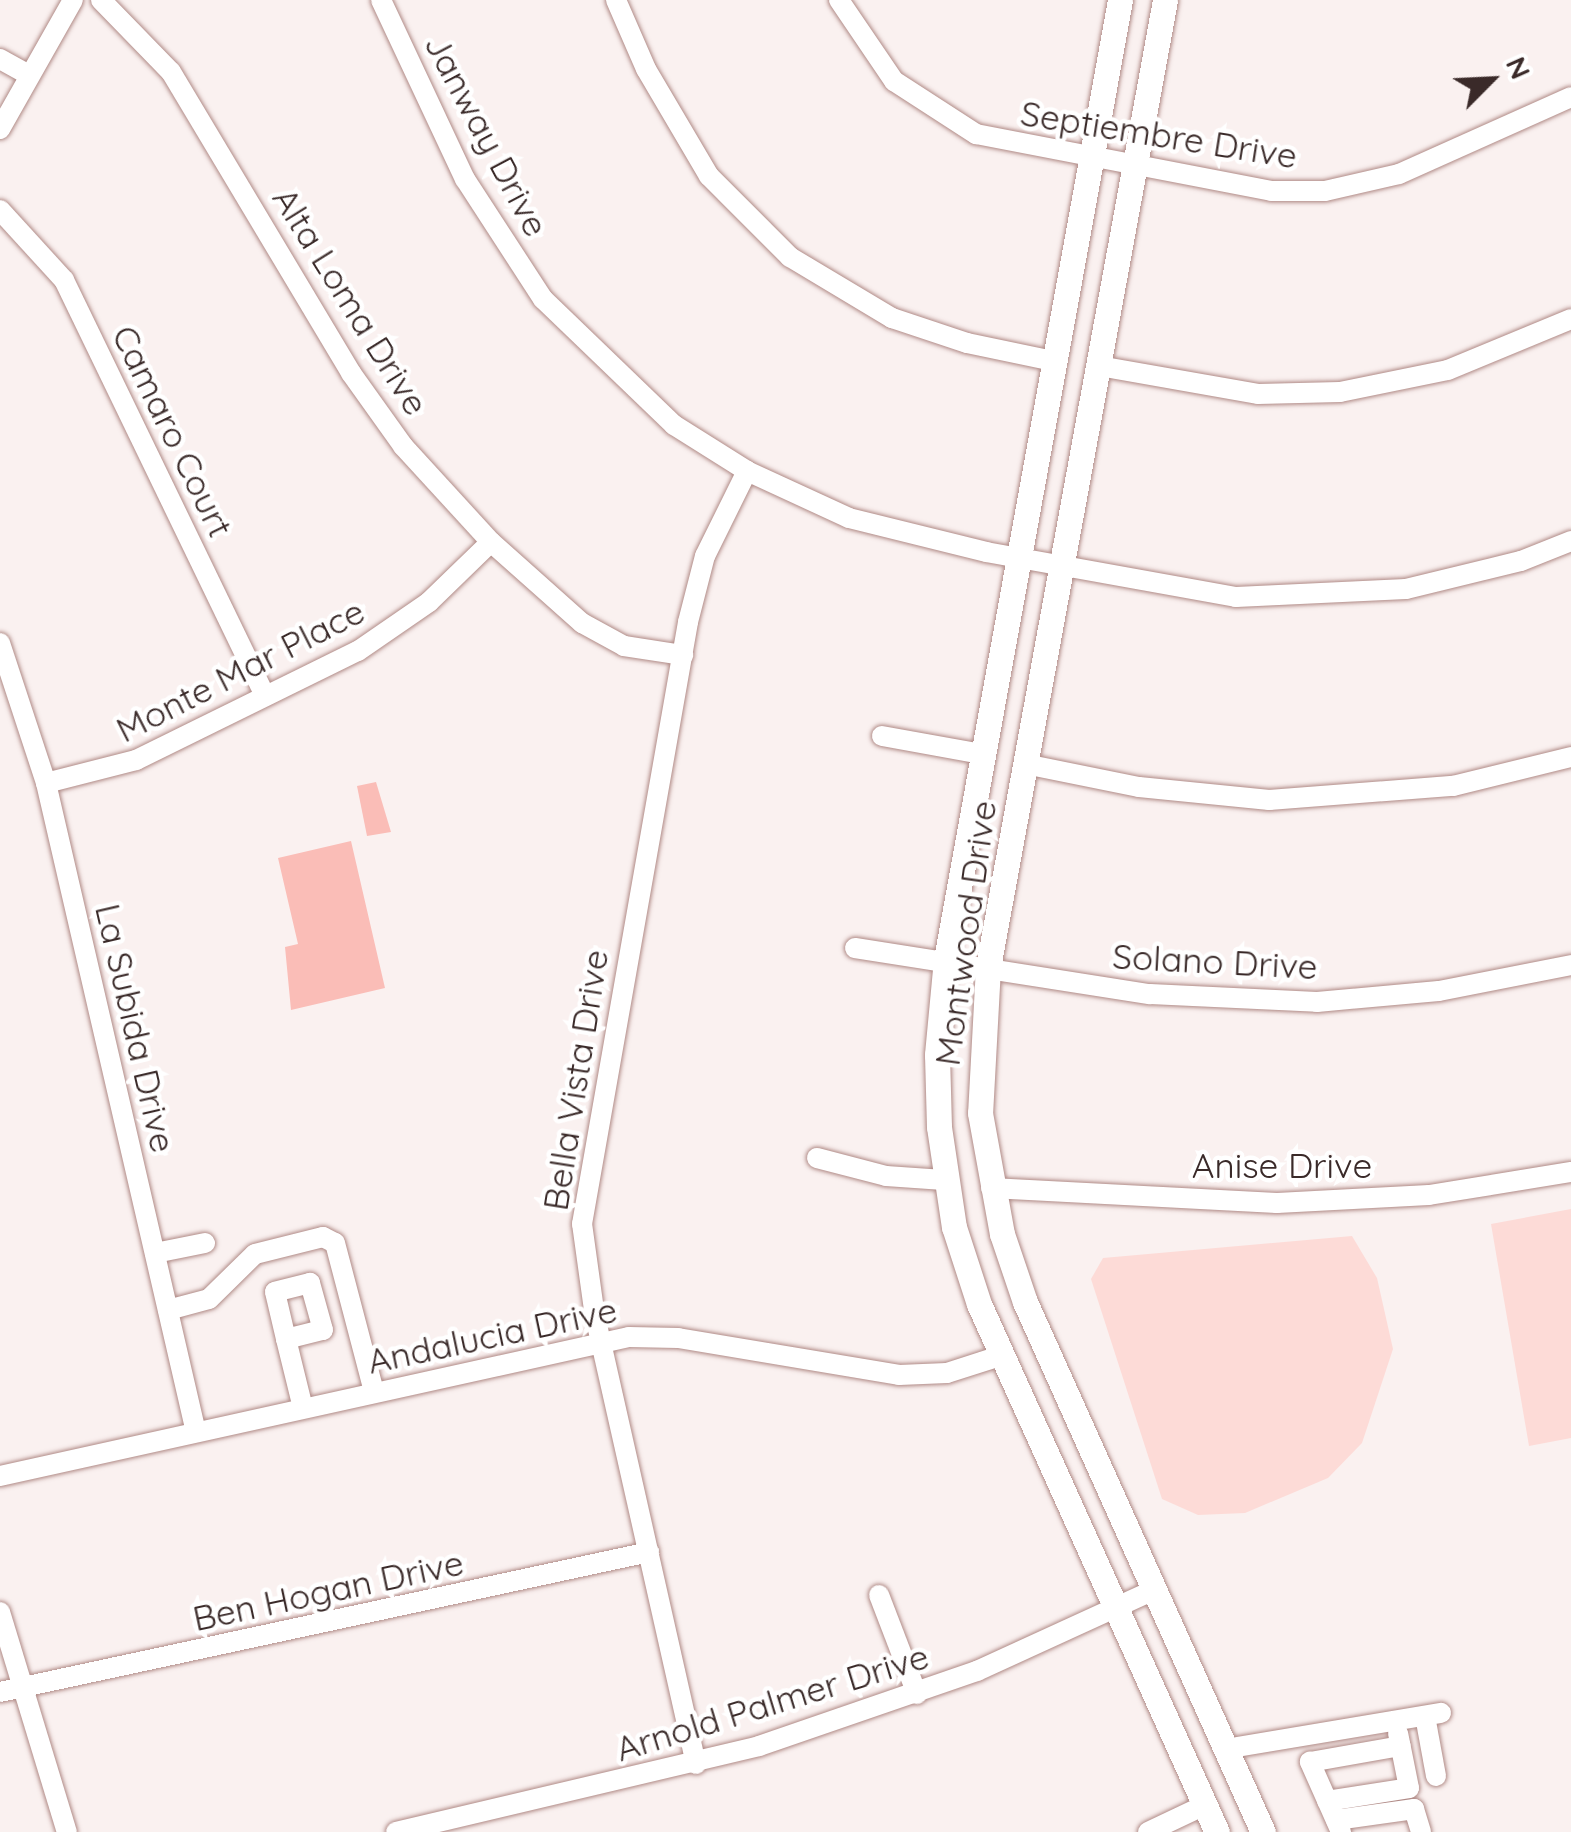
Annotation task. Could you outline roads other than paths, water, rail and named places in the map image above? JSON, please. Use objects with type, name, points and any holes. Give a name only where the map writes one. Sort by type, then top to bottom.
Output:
[{"type":"main road","name":"Montwood Drive","points":[[1120,0],[946,959],[937,1055],[944,1180],[1000,1356],[1217,1832]]},
{"type":"main road","name":"Montwood Drive","points":[[1164,0],[988,968],[978,1072],[992,1188],[1025,1302],[1263,1832]]},
{"type":"street","points":[[0,129],[27,74],[74,0]]},
{"type":"street","name":"Alta Loma Drive","points":[[101,0],[171,72],[378,414],[491,542],[602,636],[643,652],[684,655]]},
{"type":"street","name":"Janway Drive","points":[[381,0],[465,179],[544,299],[631,389],[747,471],[904,536],[1236,596],[1351,595],[1464,577],[1571,541]]},
{"type":"street","points":[[616,0],[646,69],[709,176],[790,257],[892,318],[967,343],[1053,360]]},
{"type":"street","name":"Septiembre Drive","points":[[838,0],[875,59],[932,112],[976,134],[1092,161],[1270,191],[1356,186],[1440,158],[1571,96]]},
{"type":"street","points":[[0,58],[27,74]]},
{"type":"street","name":"Camaro Court","points":[[0,210],[64,280],[266,696]]},
{"type":"street","points":[[1099,366],[1258,394],[1340,392],[1448,370],[1571,319]]},
{"type":"street","name":"Bella Vista Drive","points":[[696,1764],[586,1262],[584,1198],[684,655],[706,556],[747,471]]},
{"type":"street","name":"Monte Mar Place","points":[[46,782],[136,760],[394,628],[491,542]]},
{"type":"street","name":"La Subida Drive","points":[[0,643],[46,782],[196,1432]]},
{"type":"street","points":[[882,736],[982,754]]},
{"type":"street","points":[[1025,764],[1139,787],[1270,800],[1453,786],[1571,757]]},
{"type":"street","name":"Solano Drive","points":[[855,948],[946,959],[1150,994],[1317,1002],[1438,991],[1571,966]]},
{"type":"street","points":[[817,1158],[886,1176],[944,1180]]},
{"type":"street","name":"Anise Drive","points":[[992,1188],[1277,1203],[1429,1195],[1571,1172]]},
{"type":"street","points":[[168,1310],[209,1299],[255,1254],[323,1237],[335,1243],[374,1392]]},
{"type":"street","points":[[154,1254],[205,1243]]},
{"type":"street","name":"Andalucia Drive","points":[[0,1476],[602,1342],[678,1338],[921,1376],[1000,1356]]},
{"type":"street","points":[[286,1339],[303,1408]]},
{"type":"street","name":"Ben Hogan Drive","points":[[10,1691],[649,1552]]},
{"type":"street","name":"Arnold Palmer Drive","points":[[396,1832],[696,1764],[917,1694],[1154,1590]]},
{"type":"street","points":[[879,1595],[917,1694]]},
{"type":"street","points":[[0,1612],[10,1691],[67,1832]]},
{"type":"street","points":[[1225,1748],[1433,1715],[1436,1776]]},
{"type":"street","points":[[1335,1818],[1409,1788],[1396,1721]]},
{"type":"street","points":[[1335,1818],[1310,1762],[1401,1746]]},
{"type":"street","points":[[1148,1832],[1205,1805]]},
{"type":"street","points":[[1335,1818],[1414,1810],[1421,1832]]}]
